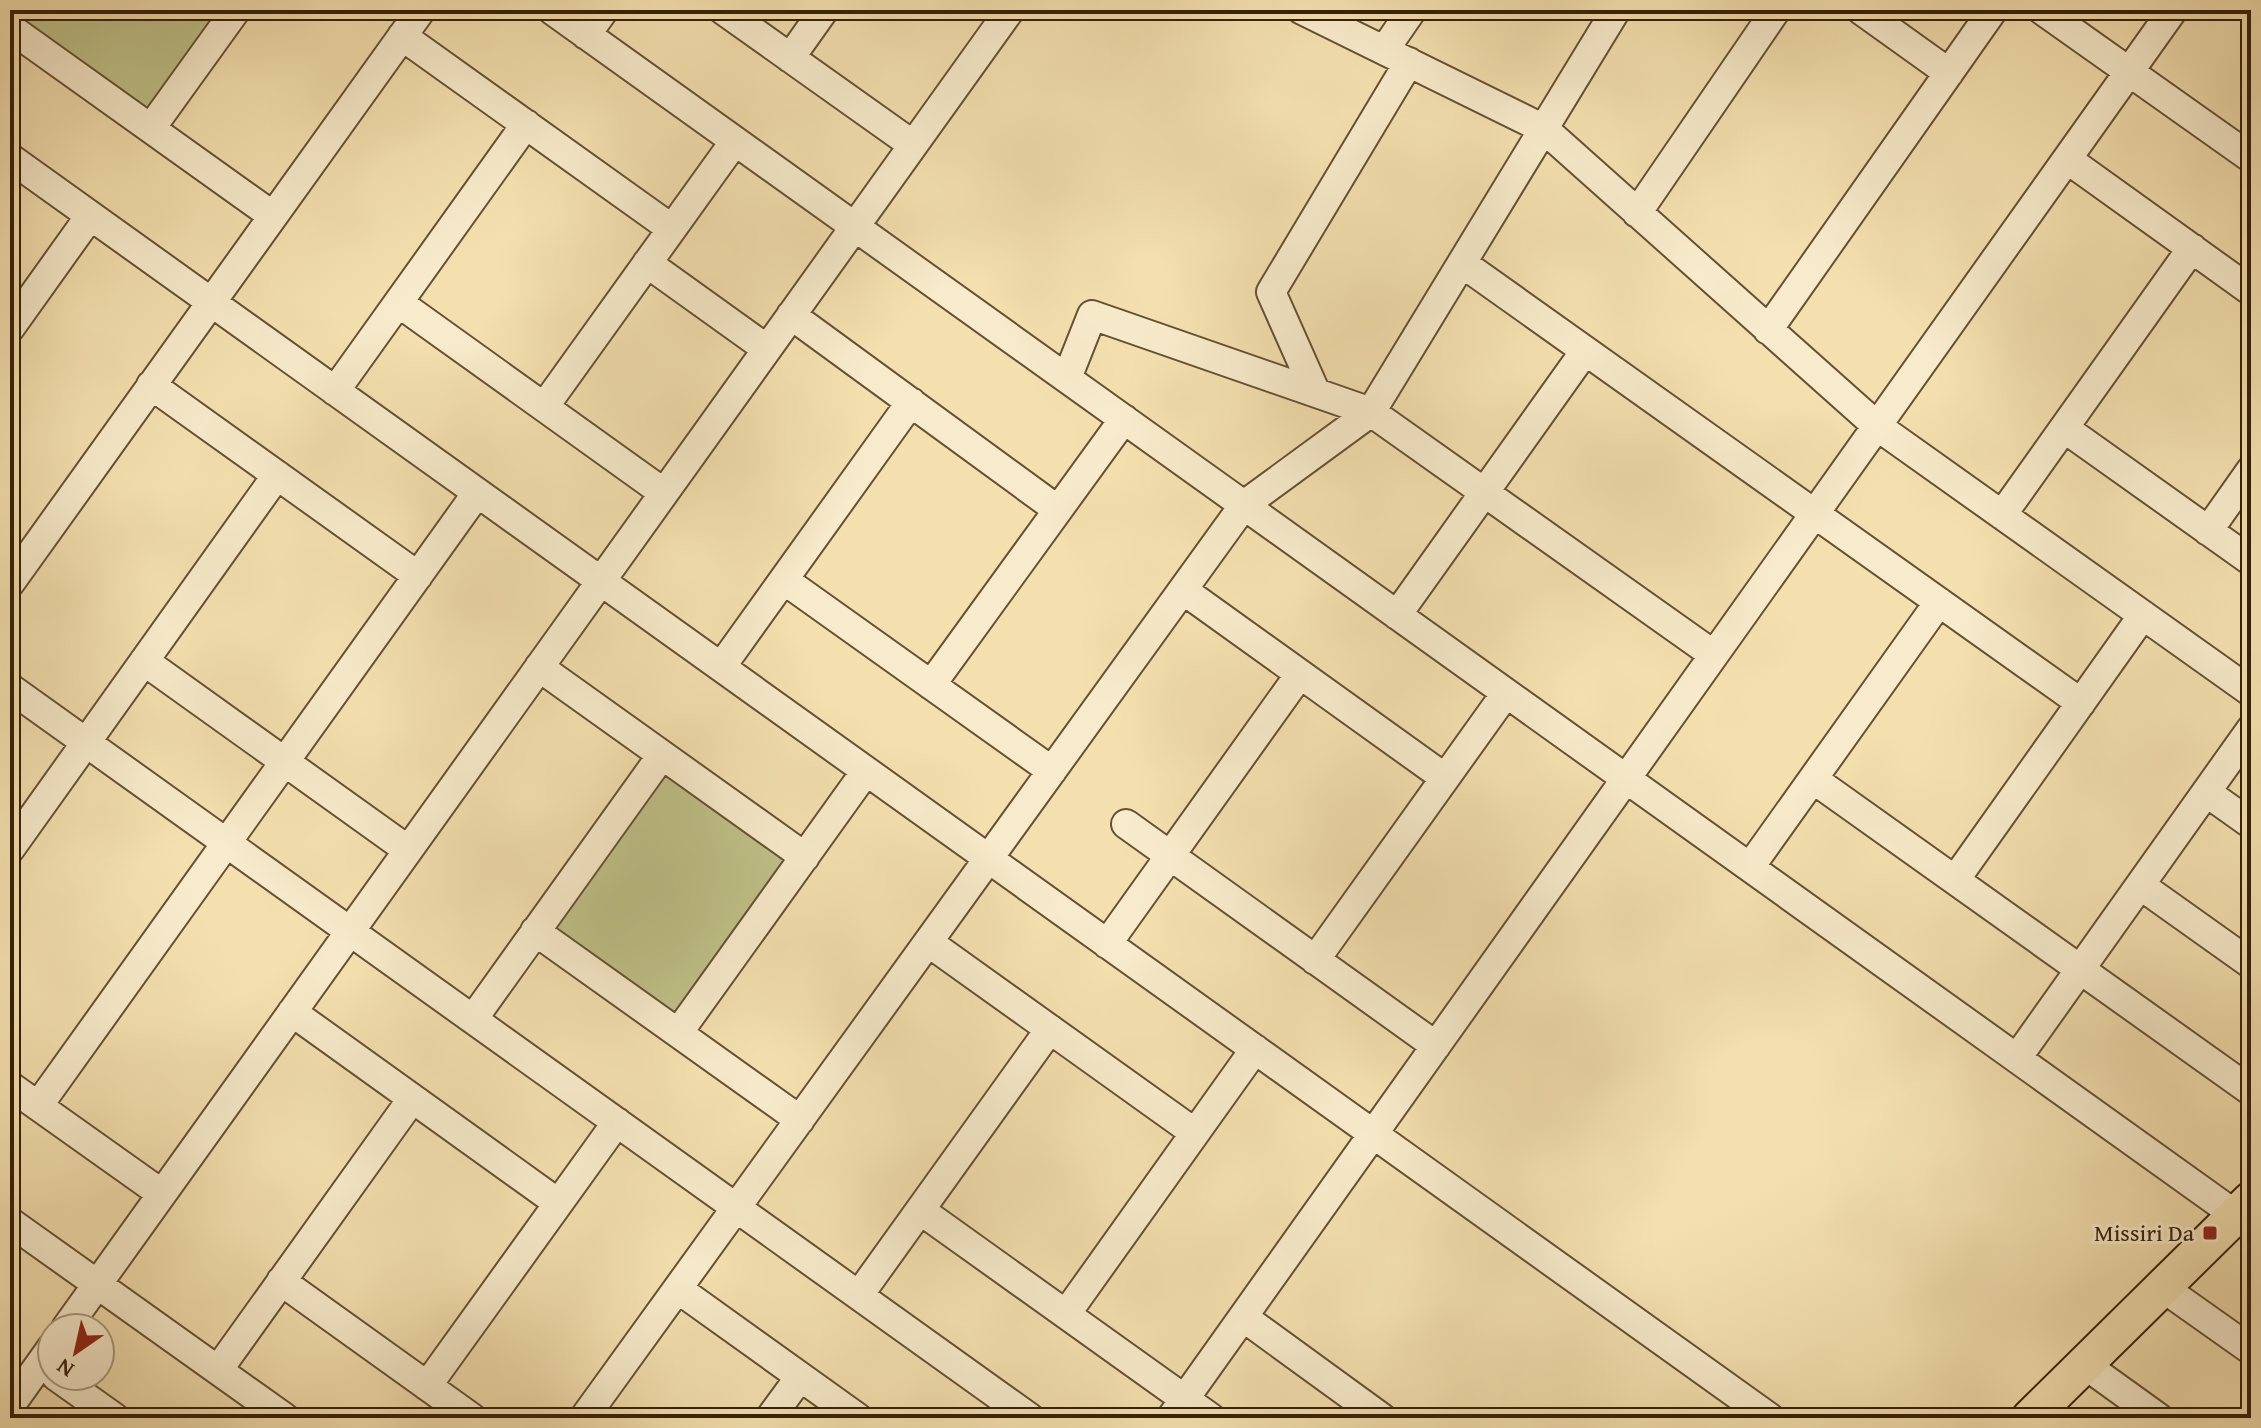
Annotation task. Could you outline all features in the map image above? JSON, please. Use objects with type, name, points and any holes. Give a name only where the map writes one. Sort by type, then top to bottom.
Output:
[{"type":"main road","points":[[2030,1418],[2162,1287],[2246,1213]]},
{"type":"street","points":[[20,10],[10,26],[273,216]]},
{"type":"street","points":[[151,128],[236,10]]},
{"type":"street","points":[[14,569],[151,385],[421,10]]},
{"type":"street","points":[[552,10],[2017,1058],[2246,1213]]},
{"type":"street","points":[[586,35],[604,10]]},
{"type":"street","points":[[723,10],[913,145]]},
{"type":"street","points":[[790,58],[824,10]]},
{"type":"street","points":[[77,1312],[1010,10]]},
{"type":"street","points":[[1302,10],[1544,129],[1877,426],[2251,692]]},
{"type":"street","points":[[1315,391],[1271,292],[1397,56],[1412,10]]},
{"type":"street","points":[[584,1418],[1244,505],[1371,412],[1616,10]]},
{"type":"street","points":[[1637,213],[1776,10]]},
{"type":"street","points":[[1861,10],[1949,73]]},
{"type":"street","points":[[1768,330],[1993,10]]},
{"type":"street","points":[[2042,10],[2251,158]]},
{"type":"street","points":[[1178,1408],[2173,10]]},
{"type":"street","points":[[402,36],[672,229]]},
{"type":"street","points":[[335,391],[526,124]]},
{"type":"street","points":[[544,407],[735,141]]},
{"type":"street","points":[[10,158],[1770,1418]]},
{"type":"street","points":[[2067,159],[2251,291]]},
{"type":"street","points":[[10,328],[20,291],[90,216]]},
{"type":"street","points":[[2002,515],[2192,248]]},
{"type":"street","points":[[647,263],[767,349]]},
{"type":"street","points":[[1462,263],[2081,703]]},
{"type":"street","points":[[399,303],[664,493]]},
{"type":"street","points":[[791,315],[1058,510]]},
{"type":"street","points":[[1067,378],[1092,315],[1371,412],[1714,655]]},
{"type":"street","points":[[1397,615],[1585,351]]},
{"type":"street","points":[[151,385],[418,576]]},
{"type":"street","points":[[721,667],[911,402]]},
{"type":"street","points":[[931,685],[1124,419]]},
{"type":"street","points":[[2064,428],[2251,561]]},
{"type":"street","points":[[2208,531],[2251,470]]},
{"type":"street","points":[[10,849],[277,475]]},
{"type":"street","points":[[38,1106],[477,493]]},
{"type":"street","points":[[784,580],[1052,771]]},
{"type":"street","points":[[1183,590],[1445,778]]},
{"type":"street","points":[[1750,867],[1939,602]]},
{"type":"street","points":[[1955,880],[2143,615]]},
{"type":"street","points":[[144,661],[408,850]]},
{"type":"street","points":[[539,667],[805,857]]},
{"type":"street","points":[[1107,944],[1300,674]]},
{"type":"street","points":[[10,688],[859,1295],[997,1408],[1030,1418]]},
{"type":"street","points":[[1315,960],[1506,693]]},
{"type":"street","points":[[2017,1058],[2251,729]]},
{"type":"street","points":[[473,1019],[662,755]]},
{"type":"street","points":[[678,1033],[866,771]]},
{"type":"street","points":[[1813,779],[2251,1091]]},
{"type":"street","points":[[2206,792],[2251,824]]},
{"type":"street","points":[[1126,824],[1436,1046]]},
{"type":"street","points":[[2140,885],[2251,964]]},
{"type":"street","points":[[535,931],[800,1120]]},
{"type":"street","points":[[928,942],[1195,1133]]},
{"type":"street","points":[[292,1012],[558,1203]]},
{"type":"street","points":[[859,1295],[1050,1029]]},
{"type":"street","points":[[1066,1314],[1255,1049]]},
{"type":"street","points":[[10,1086],[162,1194]]},
{"type":"street","points":[[218,1370],[412,1099]]},
{"type":"street","points":[[427,1386],[617,1122]]},
{"type":"street","points":[[920,1210],[1066,1314],[1178,1408],[1211,1418]]},
{"type":"street","points":[[10,1222],[285,1418]]},
{"type":"street","points":[[281,1281],[472,1418]]},
{"type":"street","points":[[2162,1287],[2251,1350]]},
{"type":"street","points":[[678,1289],[858,1418]]},
{"type":"street","points":[[1243,1317],[1382,1418]]},
{"type":"street","points":[[2084,1364],[2159,1418]]},
{"type":"street","points":[[770,1418],[800,1377]]},
{"type":"street","points":[[10,1406],[36,1379]]},
{"type":"street","points":[[83,1392],[115,1418]]},
{"type":"green space","points":[[29,10],[229,10],[149,120],[18,26]]},
{"type":"green space","points":[[667,761],[799,855],[675,1028],[543,933]]},
{"type":"place","name":"Missiri Da","points":[[2210,1233]]}]
